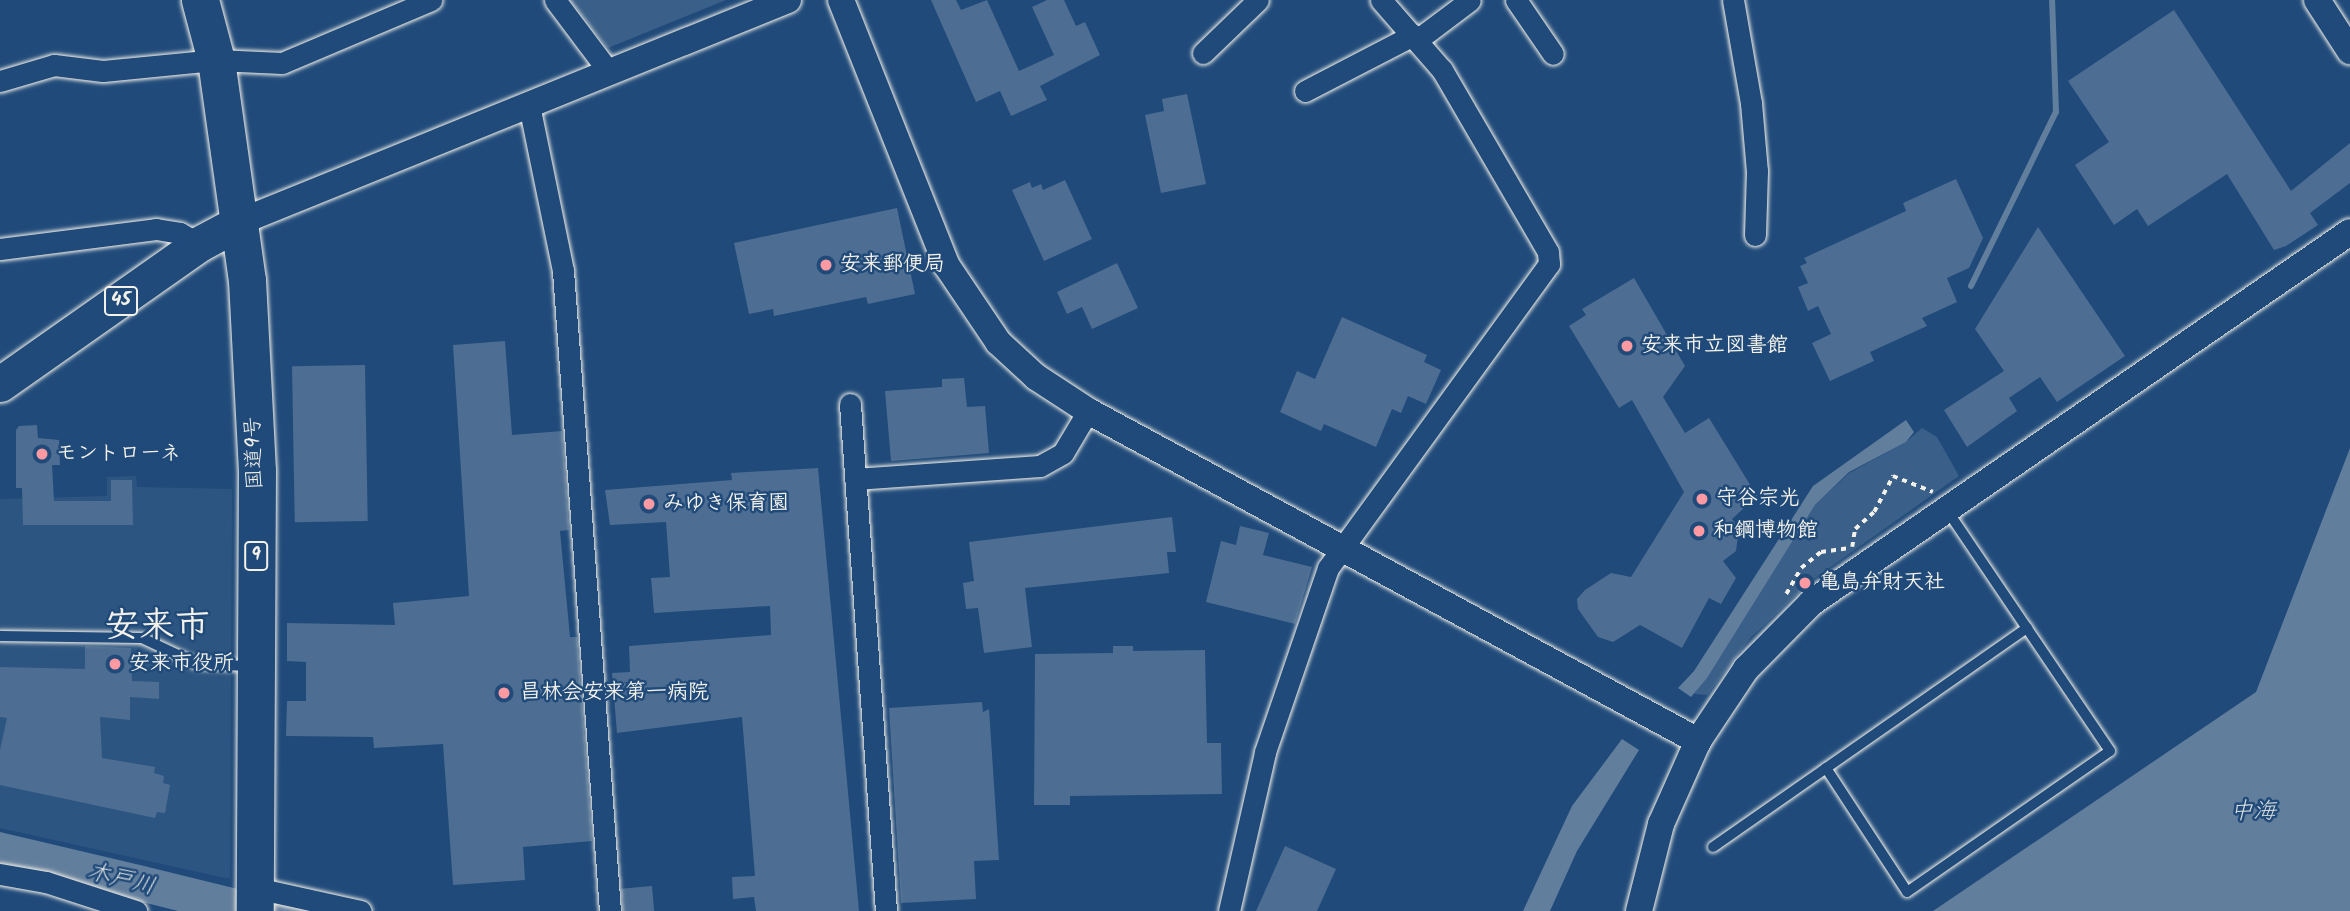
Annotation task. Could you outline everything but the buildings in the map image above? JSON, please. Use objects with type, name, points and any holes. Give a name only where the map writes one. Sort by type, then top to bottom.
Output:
[{"type":"highway","name":"国道9号","points":[[200,0],[216,60],[242,221],[257,471],[256,897]]},
{"type":"main road","name":"45","points":[[0,384],[199,244],[242,221]]},
{"type":"street","points":[[0,81],[54,65],[103,71],[216,60],[282,63],[431,0]]},
{"type":"street","points":[[555,0],[609,72]]},
{"type":"street","points":[[841,0],[929,224],[973,310],[998,342],[1036,377],[1088,411],[1698,741]]},
{"type":"street","points":[[1203,53],[1258,0]]},
{"type":"street","points":[[1229,911],[1265,752],[1339,548],[1549,264],[1548,252],[1442,70],[1381,0]]},
{"type":"street","points":[[1305,92],[1415,37],[1470,0]]},
{"type":"street","points":[[1516,0],[1553,54]]},
{"type":"street","points":[[1733,0],[1751,103],[1757,171],[1755,235]]},
{"type":"street","points":[[2317,0],[2350,51]]},
{"type":"street","points":[[242,221],[774,2]]},
{"type":"street","points":[[529,105],[563,271],[610,911]]},
{"type":"street","points":[[0,249],[156,229],[180,233],[199,244]]},
{"type":"street","points":[[1639,911],[1661,824],[1698,741],[1746,669],[1811,603],[1941,503],[2350,232]]},
{"type":"street","points":[[850,404],[886,911]]},
{"type":"street","points":[[855,480],[1040,466],[1063,453],[1088,411]]},
{"type":"street","points":[[0,874],[46,883],[136,911]]},
{"type":"street","points":[[256,897],[361,911]]},
{"type":"lane","points":[[1826,768],[1907,892],[2110,751],[1941,503]]},
{"type":"lane","points":[[1713,847],[2026,628]]},
{"type":"lane","points":[[0,636],[142,638],[197,664],[255,666]]},
{"type":"path","points":[[1784,600],[1791,580],[1821,552],[1843,546],[1853,551],[1856,529],[1874,512],[1893,476],[1900,475],[1941,503]]},
{"type":"shaded area","points":[[570,0],[726,0],[608,48]]},
{"type":"shaded area","points":[[1922,428],[1937,437],[1959,476],[1812,580],[1751,637],[1707,695],[1694,694],[1815,505],[1849,473],[1906,442]]},
{"type":"shaded area","name":"安来市役所","points":[[136,476],[137,487],[232,489],[230,879],[0,828],[0,499],[107,496],[107,477]]},
{"type":"water","points":[[1906,420],[1914,432],[1906,442],[1849,472],[1815,505],[1707,678],[1691,697],[1678,688],[1694,671],[1813,486]]},
{"type":"water","name":"中海","points":[[2350,448],[2350,911],[1933,911],[2256,692]]},
{"type":"water","points":[[1622,739],[1639,750],[1577,851],[1550,911],[1523,911],[1572,806]]},
{"type":"water","name":"木戸川","points":[[0,832],[327,911],[178,911],[0,866]]},
{"type":"waterway","points":[[1971,286],[2056,112],[2052,0]]},
{"type":"place","name":"安来郵便局","points":[[826,265]]},
{"type":"place","name":"安来市立図書館","points":[[1627,346]]},
{"type":"place","name":"モントローネ","points":[[42,454]]},
{"type":"place","name":"守谷宗光","points":[[1702,499]]},
{"type":"place","name":"みゆき保育園","points":[[649,504]]},
{"type":"place","name":"和鋼博物館","points":[[1699,531]]},
{"type":"place","name":"亀島弁財天社","points":[[1805,583]]},
{"type":"place","name":"安来市役所","points":[[115,664]]},
{"type":"place","name":"昌林会安来第一病院","points":[[504,693]]},
{"type":"district","name":"安来市","points":[[157,627]]}]
